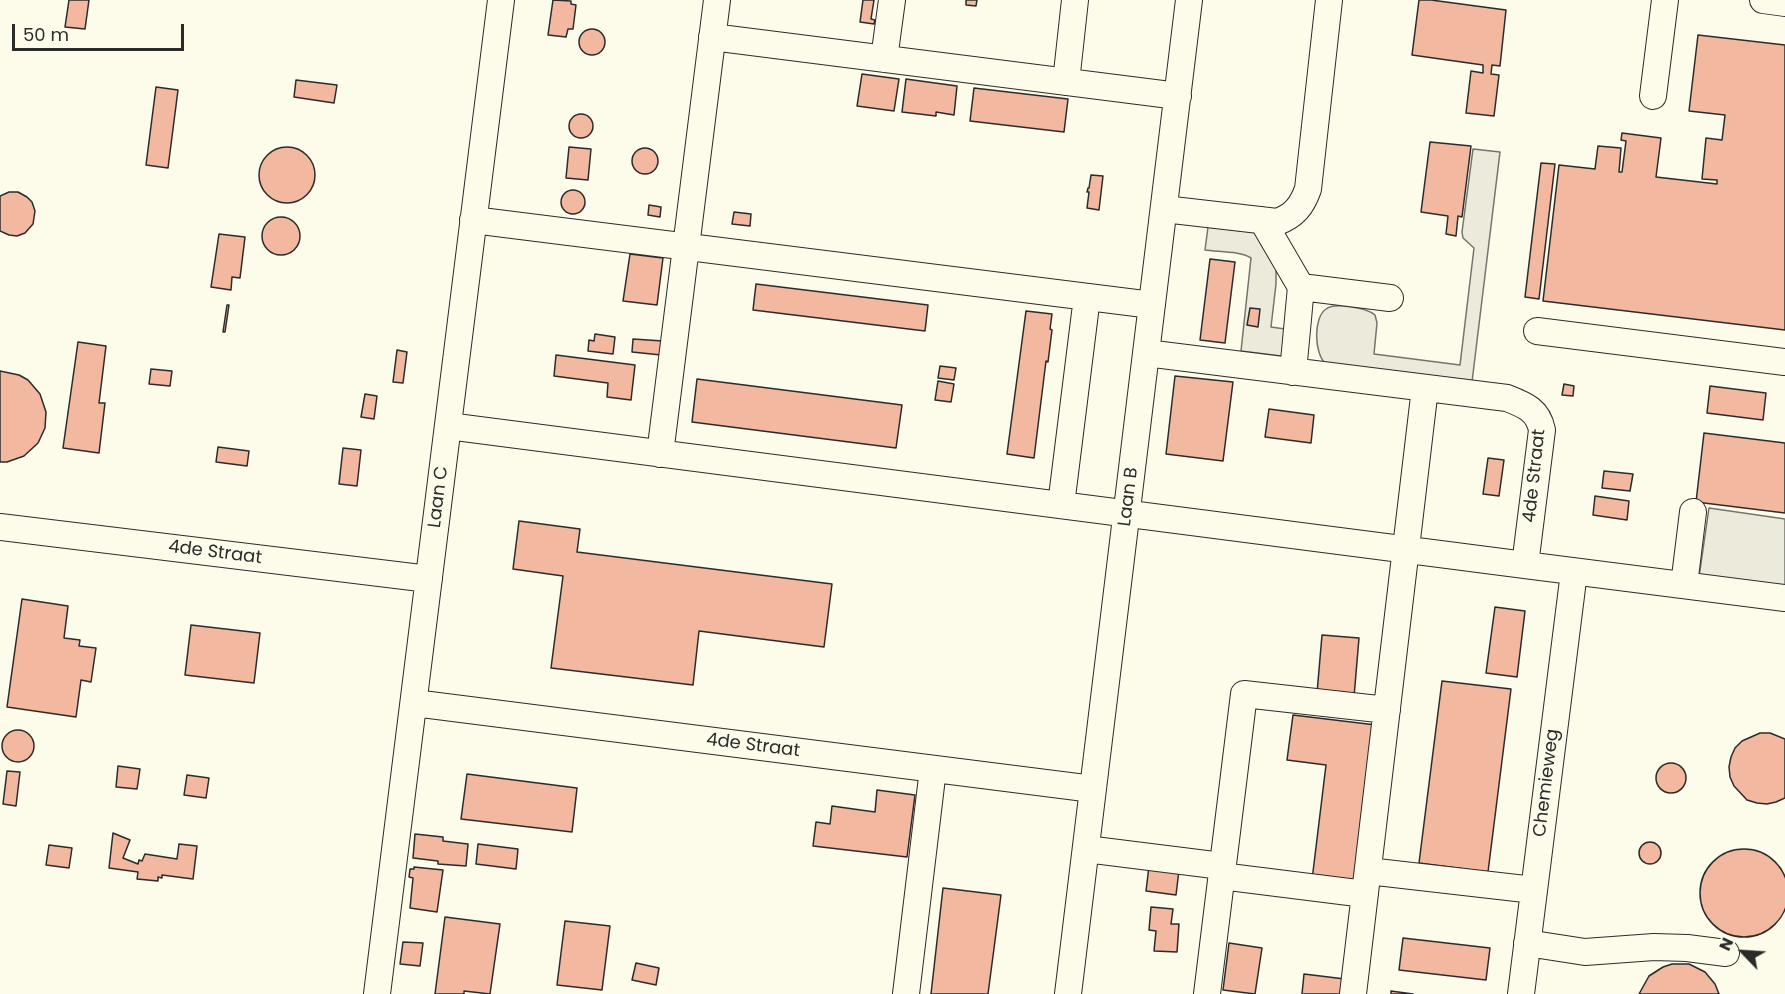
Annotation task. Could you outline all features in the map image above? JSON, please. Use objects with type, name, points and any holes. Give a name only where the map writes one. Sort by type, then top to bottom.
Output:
[{"type":"lane","name":"Laan C","points":[[377,994],[501,0]]},
{"type":"lane","points":[[660,454],[717,0]]},
{"type":"lane","points":[[884,59],[892,0]]},
{"type":"lane","points":[[1066,82],[1075,0]]},
{"type":"lane","name":"Laan B","points":[[1068,994],[1189,0]]},
{"type":"lane","points":[[1164,209],[1277,222],[1289,218],[1304,201],[1308,189],[1329,0]]},
{"type":"lane","points":[[1653,96],[1665,0]]},
{"type":"lane","points":[[712,37],[1178,96]]},
{"type":"lane","points":[[473,220],[1152,305]]},
{"type":"lane","points":[[1262,220],[1301,287],[1293,372]]},
{"type":"lane","points":[[1301,287],[1390,298]]},
{"type":"lane","points":[[1060,506],[1087,297]]},
{"type":"lane","points":[[1537,331],[1785,362]]},
{"type":"lane","name":"4de Straat","points":[[1146,353],[1507,398],[1522,404],[1540,418],[1542,430],[1525,566]]},
{"type":"lane","points":[[1353,994],[1425,388]]},
{"type":"lane","points":[[448,426],[1785,598]]},
{"type":"lane","points":[[1684,585],[1693,512]]},
{"type":"lane","name":"4de Straat","points":[[0,527],[429,579]]},
{"type":"lane","name":"Chemieweg","points":[[1521,994],[1574,572]]},
{"type":"lane","points":[[1207,994],[1244,694],[1387,710]]},
{"type":"lane","name":"4de Straat","points":[[414,704],[1093,789]]},
{"type":"lane","points":[[906,994],[933,769]]},
{"type":"lane","points":[[1086,849],[1222,871],[1366,883],[1534,890]]},
{"type":"lane","points":[[1527,943],[1585,952],[1654,947],[1726,953]]},
{"type":"shaded area","points":[[1473,149],[1500,152],[1472,382],[1326,364],[1317,345],[1319,320],[1326,309],[1343,306],[1365,310],[1375,315],[1377,323],[1374,354],[1460,365],[1474,248],[1463,238],[1462,232]]},
{"type":"shaded area","points":[[1208,227],[1260,235],[1276,263],[1271,327],[1292,330],[1289,357],[1241,351],[1251,258],[1235,253],[1205,250]]},
{"type":"shaded area","points":[[1709,508],[1785,519],[1785,589],[1699,577]]},
{"type":"building","points":[[69,0],[89,0],[85,29],[65,27]]},
{"type":"building","points":[[553,0],[571,1],[571,4],[576,5],[573,29],[568,29],[566,37],[548,35]]},
{"type":"building","points":[[863,0],[874,0],[871,19],[875,20],[874,24],[860,22]]},
{"type":"building","points":[[966,0],[977,0],[976,6],[966,5]]},
{"type":"building","points":[[1419,0],[1506,10],[1500,66],[1492,65],[1491,74],[1499,75],[1494,116],[1466,113],[1471,71],[1483,73],[1483,65],[1412,55]]},
{"type":"building","points":[[592,29],[601,33],[605,42],[601,51],[592,55],[583,51],[579,42],[583,33]]},
{"type":"building","points":[[1698,35],[1785,45],[1785,330],[1543,301],[1559,165],[1595,169],[1598,146],[1621,148],[1619,172],[1622,172],[1626,141],[1621,140],[1622,133],[1661,138],[1656,177],[1717,184],[1717,180],[1702,179],[1706,138],[1722,140],[1725,115],[1689,111]]},
{"type":"building","points":[[862,74],[899,79],[894,111],[857,106]]},
{"type":"building","points":[[906,79],[957,86],[954,115],[936,112],[936,116],[902,112]]},
{"type":"building","points":[[296,80],[337,85],[334,103],[294,97]]},
{"type":"building","points":[[156,87],[178,90],[168,168],[146,165]]},
{"type":"building","points":[[974,88],[1068,99],[1064,132],[970,121]]},
{"type":"building","points":[[581,114],[589,118],[593,126],[589,134],[581,138],[573,134],[569,126],[573,118]]},
{"type":"building","points":[[1430,142],[1471,146],[1462,217],[1458,216],[1456,236],[1446,234],[1448,216],[1421,212]]},
{"type":"building","points":[[287,147],[298,149],[307,155],[313,164],[315,175],[313,186],[307,195],[298,201],[287,203],[276,201],[267,195],[261,186],[259,175],[261,164],[267,155],[276,149]]},
{"type":"building","points":[[569,147],[591,149],[588,180],[566,178]]},
{"type":"building","points":[[645,148],[654,152],[658,161],[654,170],[645,174],[636,170],[632,161],[636,152]]},
{"type":"building","points":[[1541,163],[1555,164],[1539,299],[1525,297]]},
{"type":"building","points":[[1091,175],[1103,176],[1099,210],[1087,208],[1089,192],[1087,192]]},
{"type":"building","points":[[573,190],[581,194],[585,202],[581,210],[573,214],[565,210],[561,202],[565,194]]},
{"type":"building","points":[[9,192],[18,192],[27,197],[32,202],[35,211],[33,224],[25,233],[17,236],[0,231],[0,196]]},
{"type":"building","points":[[649,205],[661,207],[660,217],[648,215]]},
{"type":"building","points":[[734,212],[751,214],[750,226],[732,224]]},
{"type":"building","points":[[281,217],[288,218],[294,223],[299,229],[299,243],[294,249],[288,254],[281,255],[274,254],[268,249],[263,243],[262,236],[263,229],[268,223],[274,218]]},
{"type":"building","points":[[219,234],[245,237],[240,278],[232,277],[231,290],[211,287]]},
{"type":"building","points":[[630,254],[663,258],[657,305],[623,301]]},
{"type":"building","points":[[1210,259],[1235,262],[1225,343],[1200,340]]},
{"type":"building","points":[[756,284],[928,305],[925,331],[753,310]]},
{"type":"building","points":[[227,305],[229,305],[225,332],[223,332]]},
{"type":"building","points":[[1250,308],[1260,309],[1258,327],[1247,325]]},
{"type":"building","points":[[1026,311],[1052,314],[1048,362],[1046,361],[1034,458],[1007,454]]},
{"type":"building","points":[[595,334],[615,337],[613,354],[588,351],[589,340],[594,341]]},
{"type":"building","points":[[633,339],[663,341],[661,355],[632,352]]},
{"type":"building","points":[[78,342],[106,346],[99,403],[105,403],[99,453],[63,448]]},
{"type":"building","points":[[397,350],[407,352],[403,383],[393,382]]},
{"type":"building","points":[[556,355],[635,365],[631,400],[607,397],[608,383],[554,376]]},
{"type":"building","points":[[940,366],[956,368],[954,380],[938,378]]},
{"type":"building","points":[[151,369],[172,371],[170,386],[149,384]]},
{"type":"building","points":[[0,371],[19,375],[28,380],[40,394],[46,412],[45,428],[38,443],[24,456],[7,462],[0,462]]},
{"type":"building","points":[[1175,376],[1233,382],[1223,461],[1166,454]]},
{"type":"building","points":[[697,379],[902,405],[896,448],[692,422]]},
{"type":"building","points":[[938,381],[954,384],[951,402],[935,400]]},
{"type":"building","points":[[1564,384],[1574,386],[1573,396],[1562,395]]},
{"type":"building","points":[[1710,386],[1766,393],[1763,420],[1707,413]]},
{"type":"building","points":[[365,394],[377,396],[374,419],[361,417]]},
{"type":"building","points":[[1269,409],[1314,415],[1311,443],[1265,437]]},
{"type":"building","points":[[1704,433],[1785,443],[1785,513],[1696,502]]},
{"type":"building","points":[[218,447],[249,451],[247,466],[216,462]]},
{"type":"building","points":[[343,448],[361,450],[357,486],[339,484]]},
{"type":"building","points":[[1488,458],[1504,460],[1499,496],[1483,494]]},
{"type":"building","points":[[1604,471],[1633,474],[1630,491],[1602,488]]},
{"type":"building","points":[[1595,496],[1629,501],[1627,520],[1593,515]]},
{"type":"building","points":[[519,521],[580,529],[577,552],[832,584],[824,647],[699,631],[693,685],[551,668],[563,576],[513,569]]},
{"type":"building","points":[[22,599],[68,606],[64,638],[80,640],[79,646],[96,648],[91,682],[81,680],[76,717],[7,707]]},
{"type":"building","points":[[1495,607],[1525,611],[1517,677],[1486,673]]},
{"type":"building","points":[[191,625],[260,633],[254,683],[185,675]]},
{"type":"building","points":[[1322,635],[1359,638],[1354,697],[1317,693]]},
{"type":"building","points":[[1442,681],[1511,689],[1488,872],[1419,863]]},
{"type":"building","points":[[1293,715],[1376,725],[1356,886],[1312,880],[1326,765],[1287,760]]},
{"type":"building","points":[[18,730],[29,735],[34,746],[29,757],[18,762],[7,757],[2,746],[7,735]]},
{"type":"building","points":[[1760,733],[1770,733],[1785,739],[1785,798],[1767,804],[1747,800],[1734,786],[1729,767],[1735,748],[1742,741]]},
{"type":"building","points":[[1671,763],[1682,767],[1686,778],[1682,789],[1671,793],[1660,789],[1656,778],[1660,767]]},
{"type":"building","points":[[118,766],[140,769],[137,789],[116,787]]},
{"type":"building","points":[[7,771],[20,772],[16,806],[3,804]]},
{"type":"building","points":[[467,774],[577,788],[572,832],[461,819]]},
{"type":"building","points":[[187,775],[209,778],[206,798],[184,795]]},
{"type":"building","points":[[877,790],[915,795],[907,857],[813,846],[816,822],[830,824],[832,806],[875,812]]},
{"type":"building","points":[[113,833],[130,840],[123,858],[138,864],[145,854],[177,859],[179,844],[197,846],[193,879],[162,875],[162,878],[158,877],[158,881],[137,879],[138,872],[109,868]]},
{"type":"building","points":[[415,834],[443,837],[443,841],[468,844],[466,866],[438,864],[438,861],[413,858]]},
{"type":"building","points":[[1646,842],[1654,842],[1661,849],[1661,857],[1654,864],[1646,864],[1639,857],[1639,849]]},
{"type":"building","points":[[478,844],[518,849],[516,869],[476,864]]},
{"type":"building","points":[[49,845],[72,848],[69,868],[46,865]]},
{"type":"building","points":[[1744,849],[1769,856],[1781,868],[1788,893],[1781,918],[1769,930],[1744,937],[1719,930],[1707,918],[1700,893],[1707,868],[1719,856]]},
{"type":"building","points":[[1149,866],[1179,870],[1176,895],[1146,891]]},
{"type":"building","points":[[414,867],[443,870],[437,912],[410,908],[413,878],[409,877],[410,869]]},
{"type":"building","points":[[943,888],[1001,895],[988,994],[931,994]]},
{"type":"building","points":[[1151,907],[1173,909],[1171,924],[1179,924],[1177,952],[1154,951],[1156,931],[1149,930]]},
{"type":"building","points":[[445,917],[500,924],[490,994],[464,991],[464,994],[435,994]]},
{"type":"building","points":[[565,921],[610,926],[602,990],[557,985]]},
{"type":"building","points":[[1403,938],[1490,948],[1486,980],[1399,970]]},
{"type":"building","points":[[403,942],[423,943],[420,966],[400,964]]},
{"type":"building","points":[[1229,943],[1262,948],[1255,994],[1223,990]]},
{"type":"building","points":[[636,963],[659,968],[656,985],[632,980]]},
{"type":"building","points":[[1672,964],[1689,964],[1705,972],[1715,984],[1719,994],[1639,994],[1649,976]]},
{"type":"building","points":[[1304,974],[1345,979],[1343,994],[1302,994]]},
{"type":"building","points":[[1391,991],[1413,994],[1391,994]]}]
